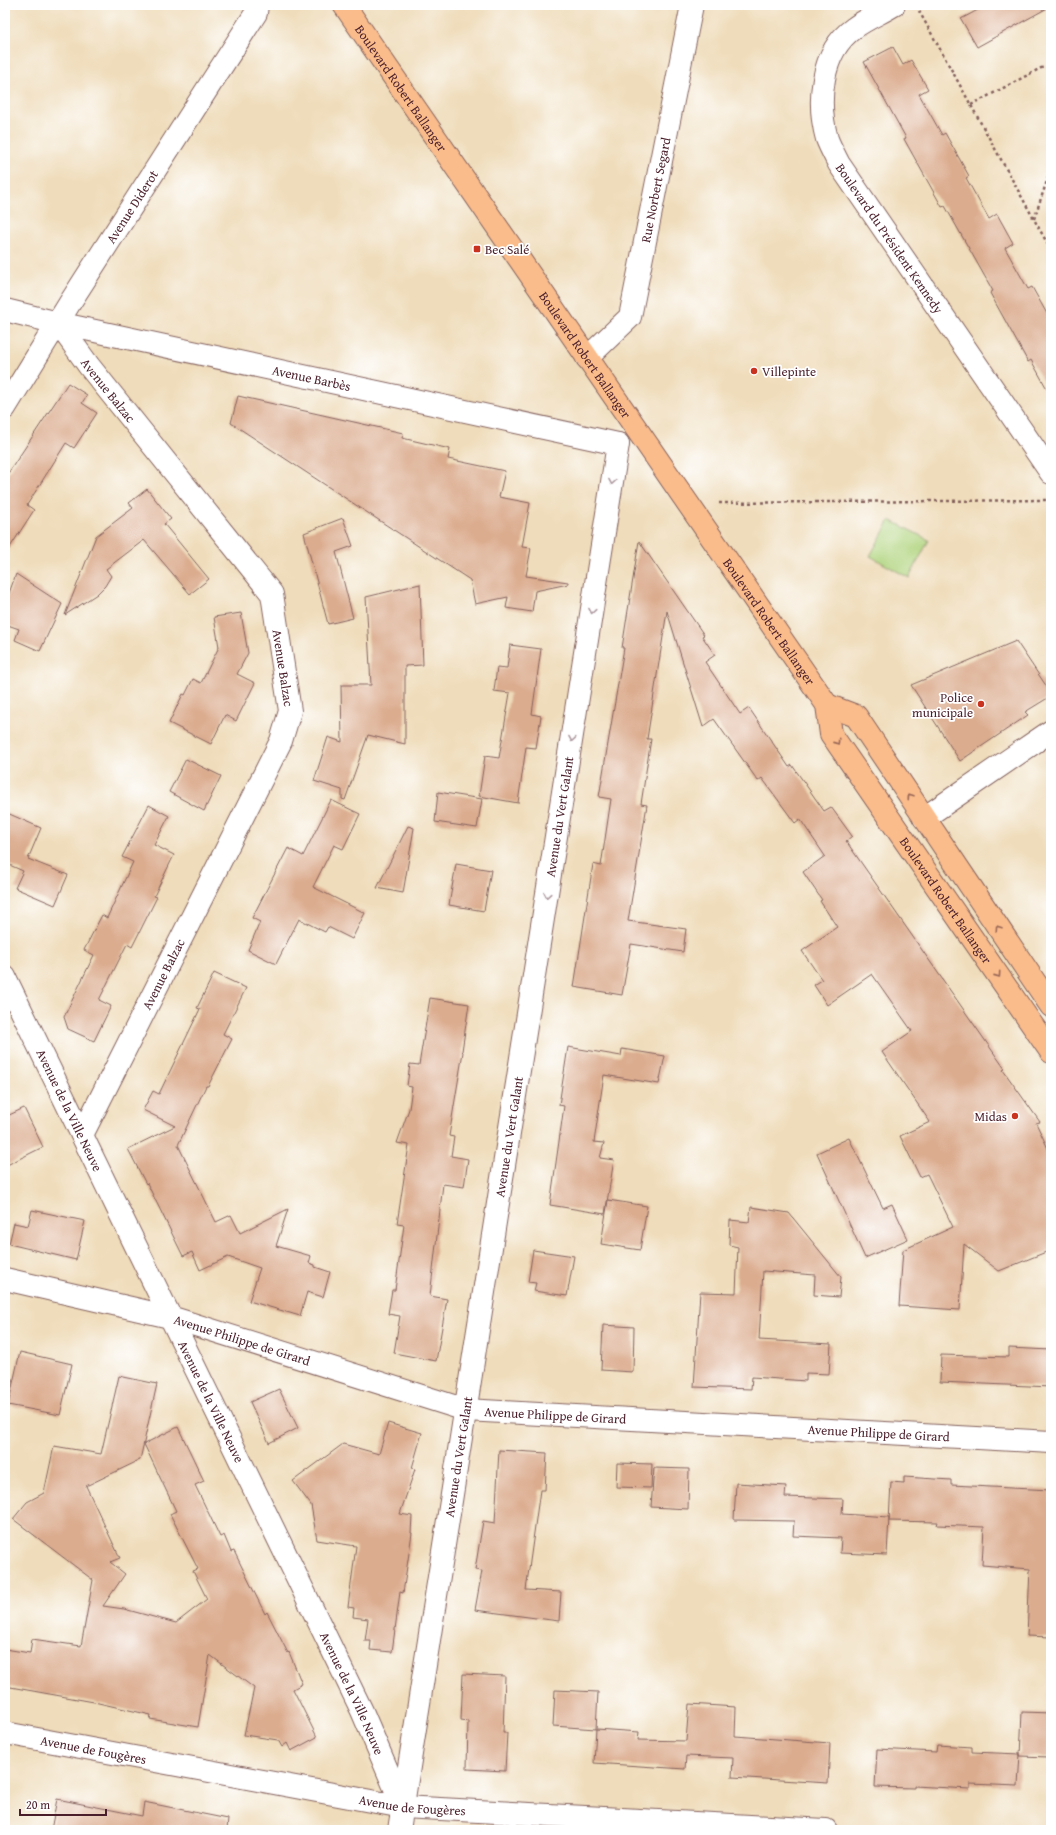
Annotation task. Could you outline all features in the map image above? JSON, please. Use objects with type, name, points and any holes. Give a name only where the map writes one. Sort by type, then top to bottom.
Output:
[{"type":"main road","name":"Boulevard Robert Ballanger","points":[[344,5],[827,705],[831,734],[1051,1052]]},
{"type":"main road","name":"Boulevard Robert Ballanger","points":[[827,705],[856,716],[1051,1006]]},
{"type":"street","name":"Avenue Diderot","points":[[5,408],[256,13],[257,5]]},
{"type":"street","name":"Rue Norbert Segard","points":[[587,358],[630,317],[692,5]]},
{"type":"street","name":"Boulevard du Président Kennedy","points":[[894,5],[853,29],[836,47],[824,73],[822,104],[828,139],[839,164],[1051,473]]},
{"type":"street","name":"Avenue Barbès","points":[[5,310],[58,323],[618,444]]},
{"type":"street","name":"Avenue Balzac","points":[[58,323],[89,366],[272,594],[290,711],[281,741],[82,1135]]},
{"type":"street","points":[[618,444],[637,429]]},
{"type":"street","name":"Avenue du Vert Galant","points":[[399,1830],[618,444]]},
{"type":"street","points":[[924,818],[1051,731]]},
{"type":"street","name":"Avenue de la Ville Neuve","points":[[5,977],[362,1711],[402,1807]]},
{"type":"street","name":"Avenue Philippe de Girard","points":[[5,1279],[170,1317],[466,1410],[1051,1442]]},
{"type":"street","name":"Avenue de Fougères","points":[[5,1734],[402,1807],[826,1830]]},
{"type":"path","points":[[916,5],[1051,250]]},
{"type":"path","points":[[971,105],[1041,68],[1051,68]]},
{"type":"path","points":[[1034,219],[1051,169]]},
{"type":"path","points":[[687,503],[1051,500]]},
{"type":"green space","points":[[890,520],[929,540],[909,578],[870,556]]},
{"type":"building","points":[[987,5],[1051,6],[977,47],[961,19]]},
{"type":"building","points":[[893,47],[903,65],[911,60],[928,89],[919,94],[942,135],[945,133],[969,176],[966,178],[989,219],[997,214],[1013,243],[1005,248],[1028,289],[1032,287],[1051,321],[1051,396],[1031,360],[1028,362],[990,293],[993,291],[945,206],[942,207],[904,139],[906,138],[864,62]]},
{"type":"building","points":[[68,383],[87,395],[82,403],[97,413],[74,448],[66,443],[27,505],[34,510],[5,555],[5,478]]},
{"type":"building","points":[[238,396],[403,433],[402,438],[450,449],[448,459],[505,471],[499,497],[530,503],[522,547],[531,548],[526,576],[568,582],[568,584],[535,591],[532,612],[506,608],[508,597],[475,604],[470,580],[231,423]]},
{"type":"building","points":[[147,489],[171,519],[164,524],[209,579],[190,594],[144,540],[106,569],[111,576],[105,586],[97,594],[65,615],[96,536],[133,508],[129,503]]},
{"type":"building","points":[[343,518],[353,546],[336,552],[353,618],[328,624],[304,533]]},
{"type":"building","points":[[639,541],[704,635],[702,636],[715,655],[705,662],[740,714],[749,708],[789,767],[792,765],[824,811],[831,807],[852,836],[846,841],[1005,1069],[1003,1070],[1040,1122],[1036,1123],[1051,1155],[1051,1250],[999,1271],[964,1244],[960,1310],[899,1306],[903,1250],[953,1227],[927,1174],[920,1177],[900,1136],[930,1122],[882,1052],[912,1031],[872,974],[827,1005],[814,985],[822,980],[802,951],[837,927],[820,901],[822,900],[803,872],[825,856],[800,819],[795,823],[762,778],[758,781],[714,719],[703,727],[667,611],[647,739],[651,739],[641,804],[647,805],[628,921],[686,929],[683,952],[631,944],[622,995],[574,987],[593,864],[601,866],[611,799],[599,797],[624,648],[622,648]]},
{"type":"building","points":[[16,574],[62,604],[40,651],[15,640],[19,629],[5,624],[5,604]]},
{"type":"building","points":[[420,584],[423,665],[405,666],[405,744],[368,735],[345,800],[342,799],[342,790],[314,781],[328,737],[342,742],[341,685],[371,685],[366,597]]},
{"type":"building","points":[[241,613],[248,653],[237,674],[255,683],[236,721],[225,715],[211,744],[169,723],[183,694],[185,695],[193,679],[201,683],[219,647],[214,617]]},
{"type":"building","name":"Police municipale","points":[[1016,641],[1051,693],[1051,696],[1025,712],[1028,715],[960,761],[911,685]]},
{"type":"building","points":[[510,645],[541,649],[532,714],[541,716],[536,748],[526,747],[518,803],[479,796],[485,756],[499,758],[510,693],[494,691],[497,667],[507,668]]},
{"type":"building","points":[[186,759],[221,776],[204,811],[169,792]]},
{"type":"building","points":[[438,792],[482,799],[477,828],[435,822]]},
{"type":"building","points":[[331,800],[360,814],[343,849],[334,845],[313,887],[365,913],[352,939],[328,927],[325,932],[299,919],[276,964],[248,950],[260,922],[252,918],[288,848],[303,856]]},
{"type":"building","points":[[149,805],[169,816],[154,845],[174,855],[154,896],[157,897],[132,947],[127,944],[99,1000],[111,1006],[94,1041],[68,1029],[64,1017],[94,955],[84,950],[102,915],[107,918],[133,862],[122,857]]},
{"type":"building","points":[[5,812],[41,828],[28,859],[68,875],[55,905],[15,888],[23,871],[5,863]]},
{"type":"building","points":[[408,826],[414,828],[403,893],[377,888]]},
{"type":"building","points":[[456,864],[491,870],[484,911],[449,905]]},
{"type":"building","points":[[214,973],[246,988],[223,1034],[232,1039],[208,1086],[206,1086],[178,1145],[216,1222],[231,1215],[240,1233],[288,1209],[276,1246],[311,1256],[309,1263],[315,1265],[315,1267],[330,1272],[323,1297],[307,1292],[300,1316],[249,1301],[260,1268],[228,1257],[200,1270],[192,1252],[183,1256],[147,1183],[146,1184],[128,1149],[175,1126],[143,1110],[153,1091],[159,1094],[200,1009],[197,1008]]},
{"type":"building","points":[[430,998],[469,1004],[463,1052],[449,1136],[454,1137],[451,1156],[468,1159],[464,1187],[443,1184],[430,1296],[447,1299],[436,1361],[394,1353],[400,1316],[388,1314],[392,1290],[395,1290],[404,1225],[397,1224],[409,1145],[397,1143],[409,1109],[412,1087],[407,1086],[410,1064],[419,1065]]},
{"type":"building","points":[[568,1047],[621,1056],[622,1049],[665,1056],[659,1084],[604,1075],[594,1142],[604,1143],[600,1158],[614,1160],[605,1214],[550,1205],[564,1106],[559,1105]]},
{"type":"building","points":[[24,1108],[43,1147],[5,1166],[5,1117]]},
{"type":"building","points":[[849,1138],[883,1208],[892,1204],[908,1239],[865,1258],[817,1153]]},
{"type":"building","points":[[608,1200],[647,1206],[640,1250],[601,1244]]},
{"type":"building","points":[[751,1207],[789,1213],[841,1277],[839,1297],[814,1295],[815,1275],[763,1271],[759,1340],[831,1344],[829,1374],[806,1373],[806,1381],[752,1377],[751,1389],[694,1387],[700,1292],[736,1293],[738,1247],[729,1245],[730,1220],[749,1222]]},
{"type":"building","points":[[32,1210],[85,1221],[76,1260],[9,1244],[14,1223],[28,1226]]},
{"type":"building","points":[[533,1250],[574,1256],[567,1296],[534,1291],[536,1283],[528,1282]]},
{"type":"building","points":[[603,1325],[634,1327],[633,1372],[601,1370]]},
{"type":"building","points":[[1009,1348],[1051,1350],[1051,1387],[940,1382],[941,1355],[1009,1357]]},
{"type":"building","points":[[20,1352],[72,1364],[60,1415],[8,1405]]},
{"type":"building","points":[[119,1376],[157,1384],[140,1460],[86,1486],[120,1558],[110,1562],[125,1574],[103,1606],[124,1609],[176,1623],[207,1599],[193,1571],[198,1569],[170,1514],[176,1511],[144,1444],[178,1427],[204,1481],[195,1485],[220,1537],[224,1535],[231,1552],[234,1551],[265,1614],[267,1612],[288,1653],[289,1652],[302,1684],[293,1689],[317,1737],[291,1751],[287,1743],[282,1747],[278,1740],[244,1735],[254,1688],[210,1655],[198,1727],[150,1719],[151,1715],[94,1702],[5,1686],[5,1649],[30,1653],[32,1639],[81,1646],[93,1580],[13,1519],[27,1502],[44,1493],[54,1446],[101,1454]]},
{"type":"building","points":[[279,1389],[298,1428],[269,1443],[250,1402]]},
{"type":"building","points":[[388,1423],[422,1433],[412,1468],[415,1469],[400,1514],[412,1516],[412,1533],[403,1593],[400,1592],[392,1652],[370,1650],[371,1641],[365,1641],[368,1619],[353,1617],[354,1608],[348,1607],[356,1546],[317,1540],[311,1505],[293,1481],[343,1444],[379,1454]]},
{"type":"building","points":[[499,1450],[547,1453],[545,1490],[540,1490],[526,1590],[561,1592],[559,1621],[475,1610],[482,1571],[475,1570],[483,1521],[495,1523]]},
{"type":"building","points":[[617,1463],[652,1464],[651,1488],[616,1487]]},
{"type":"building","points":[[654,1468],[689,1469],[688,1509],[651,1507]]},
{"type":"building","points":[[904,1477],[951,1480],[951,1485],[1051,1490],[1051,1637],[1027,1636],[1030,1569],[982,1565],[984,1527],[937,1525],[938,1522],[889,1521],[891,1482],[904,1483]]},
{"type":"building","points":[[736,1483],[786,1486],[785,1497],[843,1499],[842,1514],[889,1517],[887,1555],[840,1553],[841,1538],[793,1536],[794,1521],[734,1520]]},
{"type":"building","points":[[463,1674],[505,1676],[503,1733],[507,1733],[505,1771],[467,1769],[468,1721],[461,1720]]},
{"type":"building","points":[[555,1690],[598,1692],[596,1729],[553,1726]]},
{"type":"building","points":[[689,1704],[736,1707],[735,1736],[830,1743],[828,1783],[732,1777],[733,1758],[686,1756],[685,1769],[594,1763],[596,1729],[639,1732],[638,1740],[686,1741]]},
{"type":"building","points":[[1022,1712],[1051,1713],[1049,1757],[1020,1756]]},
{"type":"building","points":[[937,1745],[972,1747],[972,1752],[1020,1754],[1018,1786],[970,1784],[970,1789],[914,1786],[914,1788],[875,1787],[877,1749],[936,1752]]},
{"type":"building","points":[[57,1799],[142,1816],[144,1802],[228,1819],[227,1830],[51,1830]]},
{"type":"place","name":"Bec Salé","points":[[477,249]]},
{"type":"place","name":"Villepinte","points":[[754,371]]},
{"type":"place","name":"Police municipale","points":[[981,704]]},
{"type":"place","name":"Midas","points":[[1015,1116]]}]
